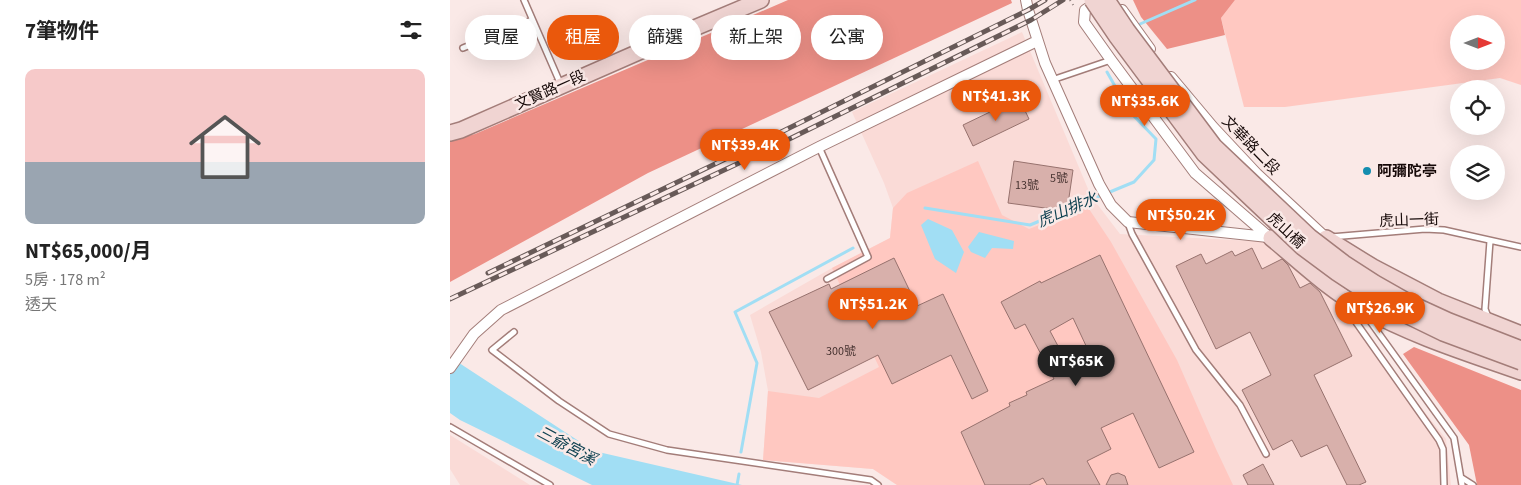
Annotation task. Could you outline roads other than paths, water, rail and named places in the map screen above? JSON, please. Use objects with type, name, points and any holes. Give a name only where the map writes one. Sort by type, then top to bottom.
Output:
[{"type":"street","name":"文賢路一段","points":[[450,133],[461,130],[761,0]]},
{"type":"street","points":[[1026,0],[1037,41],[1052,80],[1099,184],[1110,204],[1128,222],[1271,238],[1326,238],[1372,267],[1430,297],[1521,334]]},
{"type":"street","name":"虎山橋","points":[[1092,0],[1116,37],[1204,154],[1302,246],[1337,273],[1406,316],[1521,362]]},
{"type":"street","points":[[1099,0],[1085,10],[1084,22],[1110,60],[1195,173],[1330,287],[1361,308],[1423,337],[1521,372]]},
{"type":"street","name":"虎山橋","points":[[1108,0],[1127,30],[1214,146],[1310,237],[1344,263],[1412,304],[1448,321],[1521,349]]},
{"type":"street","name":"文華路二段","points":[[1108,0],[1116,1],[1171,77],[1256,174],[1326,238]]},
{"type":"street","points":[[450,368],[474,334],[501,310],[819,147],[1037,41]]},
{"type":"lane","points":[[524,0],[530,15]]},
{"type":"lane","points":[[537,31],[561,86]]},
{"type":"lane","points":[[1052,80],[1110,60]]},
{"type":"lane","points":[[819,147],[868,257],[827,279]]},
{"type":"lane","points":[[1128,222],[1132,234],[1196,350],[1240,405],[1266,454]]},
{"type":"lane","name":"虎山一街","points":[[1326,238],[1426,229],[1444,230],[1521,247]]},
{"type":"lane","points":[[1490,241],[1485,309],[1490,322]]},
{"type":"lane","points":[[1330,287],[1439,440],[1443,449],[1444,485]]},
{"type":"lane","points":[[1361,308],[1454,438],[1462,485]]},
{"type":"lane","points":[[514,332],[492,350],[559,401],[608,434],[667,450],[871,480],[878,485]]},
{"type":"lane","points":[[450,427],[550,485]]},
{"type":"lane","points":[[1462,478],[1472,485]]},
{"type":"water","points":[[928,219],[952,230],[964,252],[956,273],[935,259],[921,225]]},
{"type":"water","points":[[979,232],[1014,241],[1013,249],[992,248],[985,258],[971,252],[968,247]]},
{"type":"water","name":"三爺宮溪","points":[[450,357],[594,451],[742,485],[592,485],[460,420],[450,413]]},
{"type":"waterway","name":"虎山排水","points":[[1140,24],[1195,0]]},
{"type":"waterway","name":"虎山排水","points":[[925,208],[1030,225],[1134,182],[1154,160],[1156,139],[1129,111],[1107,72]]},
{"type":"waterway","name":"虎山排水","points":[[741,452],[757,363],[735,312],[853,248]]},
{"type":"waterway","name":"虎山排水","points":[[737,485],[739,474]]},
{"type":"railway","points":[[488,273],[769,138],[1045,0]]},
{"type":"railway","points":[[450,299],[771,148],[1031,20],[1063,0]]},
{"type":"place","name":"阿彌陀亭","points":[[1367,171]]}]
